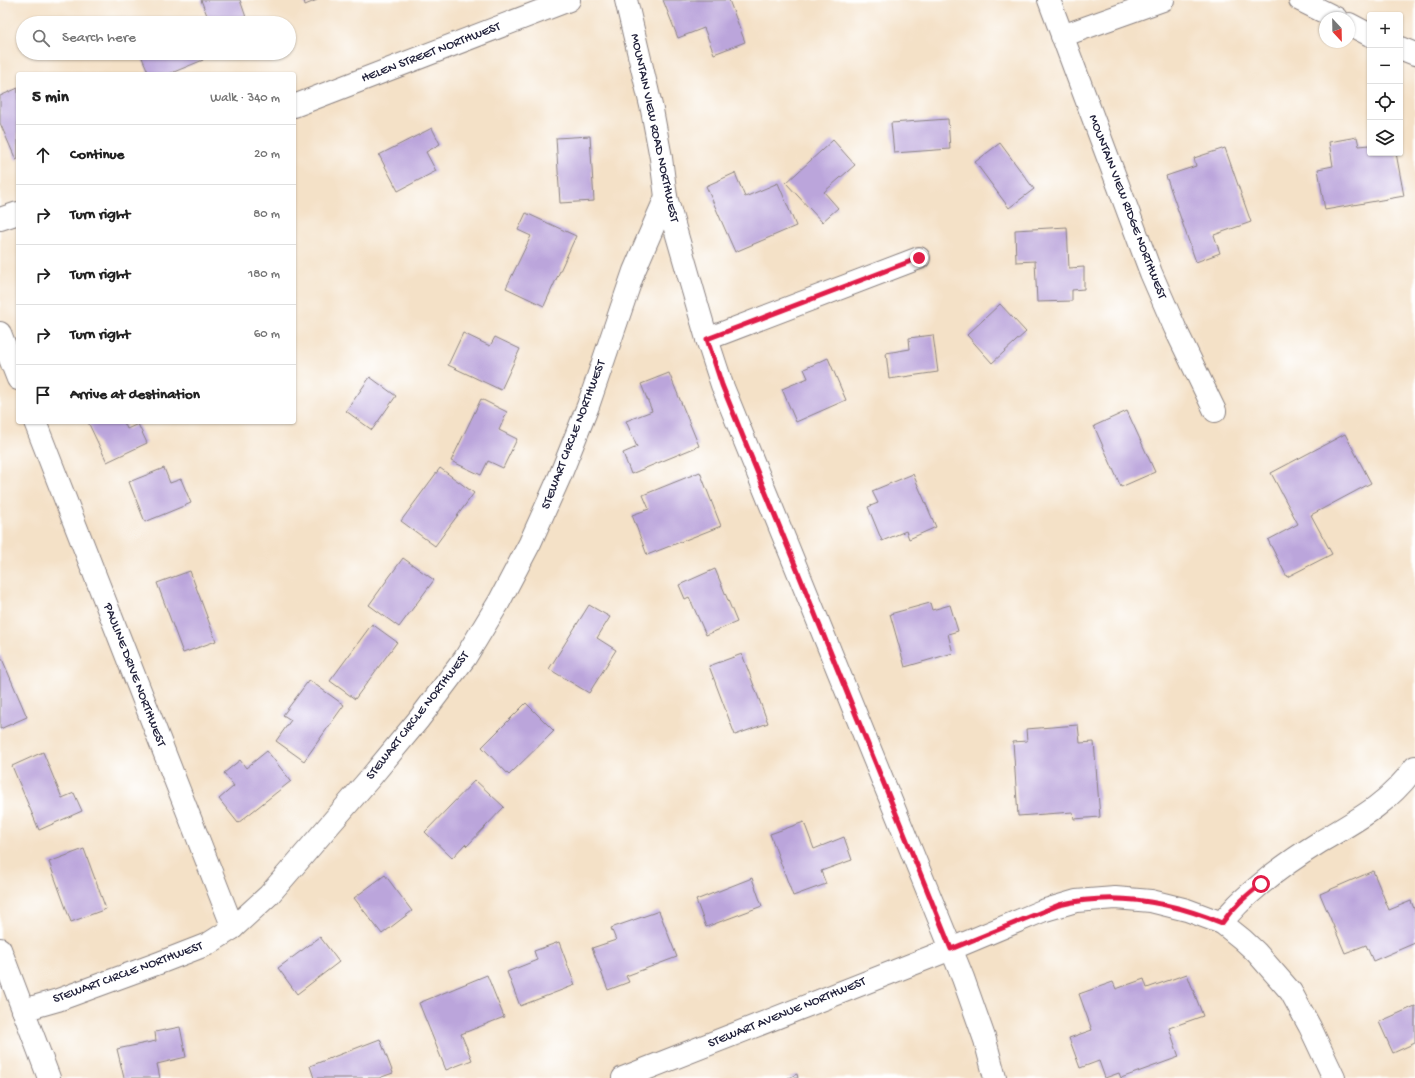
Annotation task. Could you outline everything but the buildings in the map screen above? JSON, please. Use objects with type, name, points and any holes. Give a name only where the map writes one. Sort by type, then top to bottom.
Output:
[{"type":"street","name":"HELEN STREET NORTHWEST","points":[[296,105],[569,0]]},
{"type":"street","name":"MOUNTAIN VIEW ROAD NORTHWEST","points":[[626,0],[652,110],[661,158],[666,197],[707,339],[722,385],[951,949],[985,1040],[995,1078]]},
{"type":"street","name":"MOUNTAIN VIEW RIDGE NORTHWEST","points":[[1049,0],[1151,273],[1175,328],[1215,411]]},
{"type":"street","points":[[1062,36],[1163,0]]},
{"type":"street","points":[[1300,0],[1324,12]]},
{"type":"street","points":[[1355,27],[1367,33]]},
{"type":"street","points":[[1403,49],[1415,54]]},
{"type":"street","name":"STEWART CIRCLE NORTHWEST","points":[[23,1010],[58,1000],[208,944],[233,928],[269,894],[419,719],[465,658],[499,602],[530,543],[560,476],[588,406],[634,271],[666,197]]},
{"type":"street","points":[[0,220],[16,213]]},
{"type":"street","points":[[707,339],[919,258]]},
{"type":"street","points":[[0,333],[16,374]]},
{"type":"street","name":"PAULINE DRIVE NORTHWEST","points":[[36,424],[233,928]]},
{"type":"street","points":[[1334,1078],[1310,1027],[1291,992],[1256,952],[1222,923],[1230,911],[1241,900],[1276,871],[1370,812],[1390,796],[1415,767]]},
{"type":"street","name":"STEWART AVENUE NORTHWEST","points":[[623,1078],[1059,905],[1096,898],[1121,898],[1151,901],[1187,910],[1222,923]]},
{"type":"street","points":[[0,949],[49,1078]]},
{"type":"route","points":[[919,258],[707,339],[722,385],[951,949],[1059,905],[1096,898],[1151,901],[1187,910],[1222,923],[1230,911],[1241,900],[1261,884]]}]
